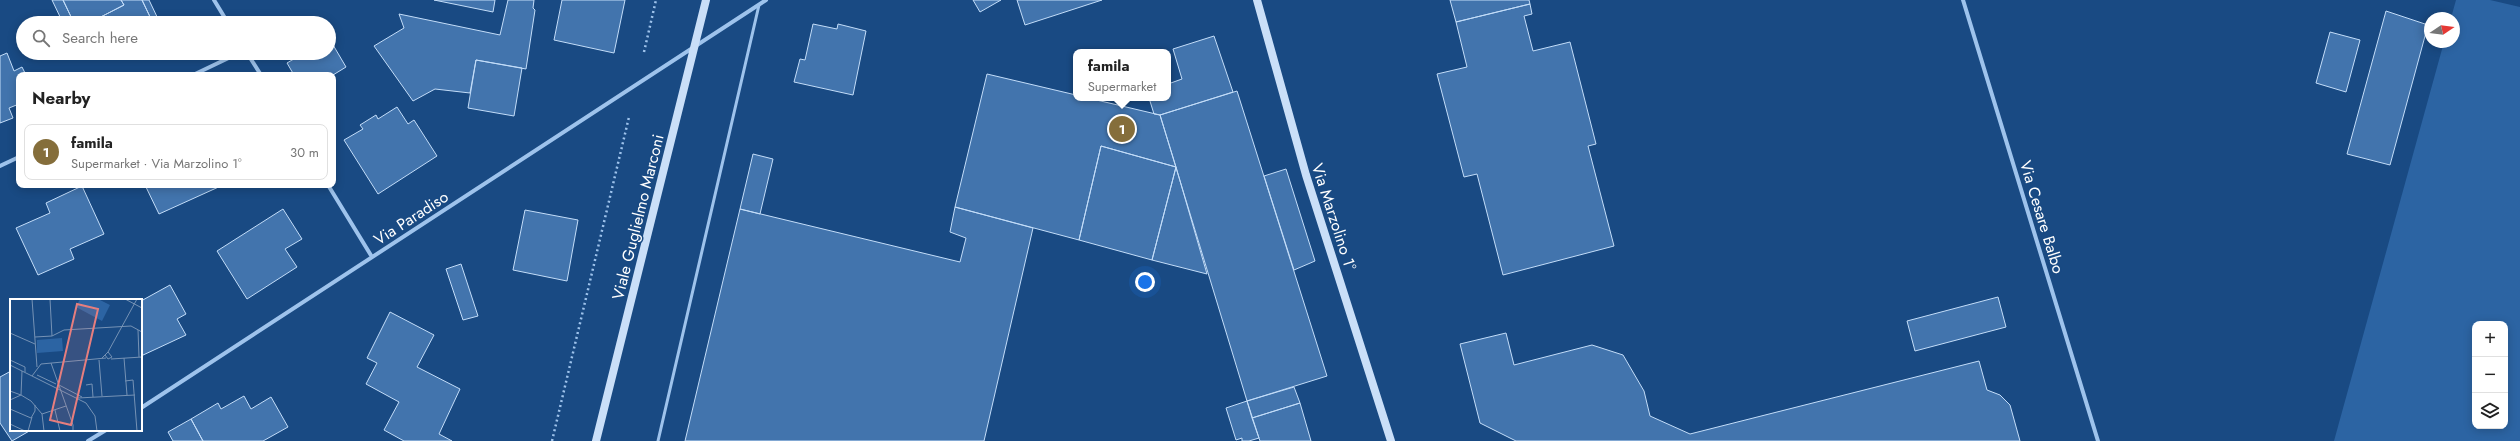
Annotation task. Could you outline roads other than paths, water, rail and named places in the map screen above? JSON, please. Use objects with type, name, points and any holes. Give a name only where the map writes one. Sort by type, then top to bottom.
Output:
[{"type":"main road","name":"Viale Guglielmo Marconi","points":[[596,441],[706,0]]},
{"type":"main road","name":"Via Marzolino 1°","points":[[1257,0],[1306,175],[1391,441]]},
{"type":"street","points":[[214,0],[224,16]]},
{"type":"street","points":[[694,48],[766,0]]},
{"type":"street","name":"Via Cesare Balbo","points":[[1963,0],[2098,441]]},
{"type":"street","name":"Via Paradiso","points":[[142,407],[694,48]]},
{"type":"street","points":[[199,72],[224,60]]},
{"type":"street","points":[[251,60],[259,72]]},
{"type":"street","points":[[0,166],[16,158]]},
{"type":"street","points":[[330,188],[372,257]]},
{"type":"street","points":[[88,441],[104,431]]},
{"type":"lane","points":[[658,441],[759,4]]},
{"type":"place","name":"famila","points":[[1122,129]]}]
